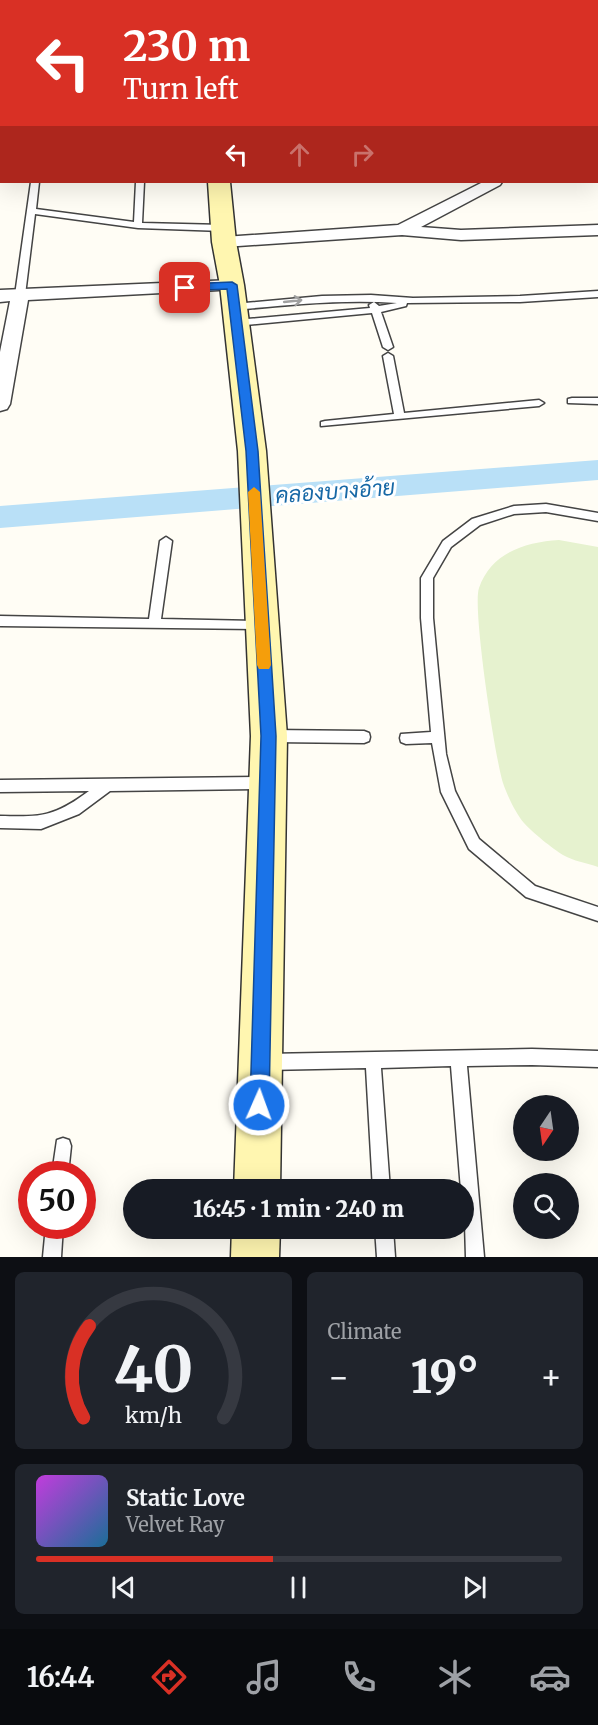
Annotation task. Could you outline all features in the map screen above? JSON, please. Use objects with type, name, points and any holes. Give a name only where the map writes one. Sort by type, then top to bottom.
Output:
[{"type":"main road","points":[[219,183],[252,451],[269,736],[257,1179]]},
{"type":"main road","points":[[255,1257],[256,1239]]},
{"type":"street","points":[[402,230],[492,183]]},
{"type":"street","points":[[224,235],[402,230],[461,235],[598,230]]},
{"type":"street","points":[[0,404],[20,295]]},
{"type":"street","points":[[0,296],[234,305]]},
{"type":"lane","points":[[20,295],[36,183]]},
{"type":"lane","points":[[138,225],[140,183]]},
{"type":"lane","points":[[32,211],[224,235]]},
{"type":"lane","points":[[234,305],[322,298],[413,301],[520,299],[598,294]]},
{"type":"lane","points":[[371,298],[388,351],[400,416]]},
{"type":"lane","points":[[234,305],[376,310],[413,301]]},
{"type":"lane","points":[[572,401],[598,401]]},
{"type":"lane","points":[[325,424],[539,403]]},
{"type":"lane","points":[[598,517],[546,508],[514,510],[476,522],[447,544],[427,578],[427,618],[437,737],[448,792],[474,844],[531,892],[598,914]]},
{"type":"lane","points":[[154,624],[165,541]]},
{"type":"lane","points":[[0,621],[262,626]]},
{"type":"lane","points":[[269,736],[364,737]]},
{"type":"lane","points":[[406,738],[437,737]]},
{"type":"lane","points":[[0,786],[267,783]]},
{"type":"lane","points":[[0,822],[42,823],[74,810],[107,785]]},
{"type":"lane","points":[[261,1062],[532,1057],[598,1059]]},
{"type":"lane","points":[[458,1058],[475,1257]]},
{"type":"lane","points":[[373,1060],[381,1179]]},
{"type":"lane","points":[[61,1161],[63,1146]]},
{"type":"lane","points":[[52,1257],[54,1239]]},
{"type":"lane","points":[[385,1239],[386,1257]]},
{"type":"green space","points":[[559,540],[598,547],[598,867],[571,859],[559,852],[528,827],[515,810],[499,768],[481,651],[478,601],[479,588],[484,576],[501,558],[511,552],[534,543]]},
{"type":"waterway","name":"คลองบางอ้าย","points":[[0,517],[598,470]]},
{"type":"slow traffic","points":[[254,492],[264,665]]},
{"type":"route","points":[[185,288],[232,285],[252,451],[269,736],[259,1105]]}]
